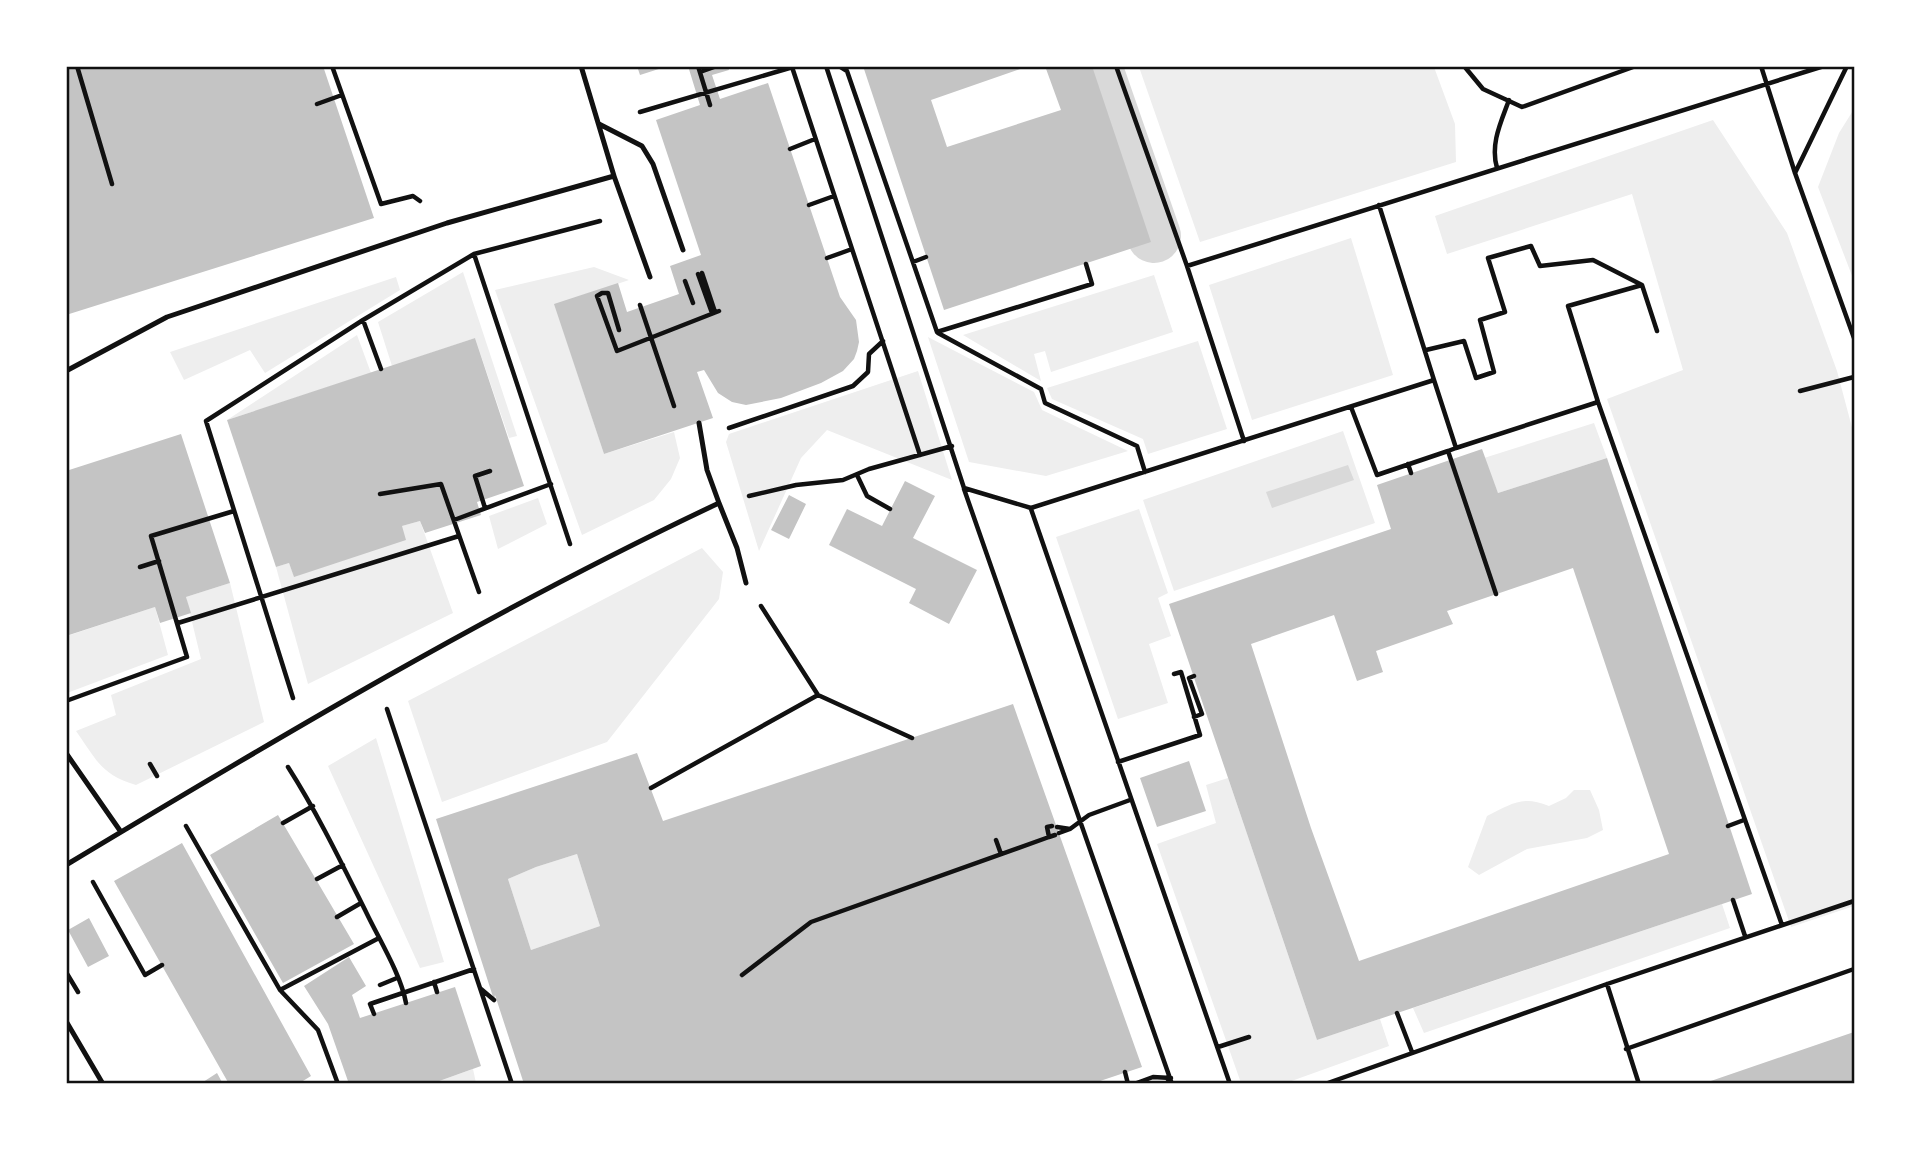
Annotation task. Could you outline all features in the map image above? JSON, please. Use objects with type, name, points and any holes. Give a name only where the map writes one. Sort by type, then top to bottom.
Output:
[{"type":"lane","points":[[580,66],[614,176],[650,277]]},
{"type":"lane","points":[[599,124],[642,146],[653,164],[683,250]]},
{"type":"lane","points":[[66,371],[167,317],[447,223],[614,176]]},
{"type":"lane","points":[[699,423],[707,470],[737,548],[746,583]]},
{"type":"lane","points":[[66,865],[274,741],[580,572],[719,503]]},
{"type":"lane","points":[[66,753],[121,832]]},
{"type":"lane","points":[[66,1021],[103,1083]]},
{"type":"path","points":[[77,66],[112,184]]},
{"type":"path","points":[[331,66],[381,204],[413,196],[447,223]]},
{"type":"path","points":[[710,105],[699,69],[717,66]]},
{"type":"path","points":[[826,66],[964,488],[1172,1081]]},
{"type":"path","points":[[839,66],[847,71],[937,332],[1041,388],[1045,403],[1137,446],[1145,472]]},
{"type":"path","points":[[1116,66],[1187,266],[1244,441]]},
{"type":"path","points":[[1464,66],[1483,89],[1522,107],[1636,66]]},
{"type":"path","points":[[1761,66],[1795,173],[1854,338]]},
{"type":"path","points":[[1187,266],[1824,66]]},
{"type":"path","points":[[1795,173],[1847,66]]},
{"type":"path","points":[[599,124],[793,67],[920,455]]},
{"type":"path","points":[[317,104],[342,95]]},
{"type":"path","points":[[1497,168],[1494,156],[1496,133],[1509,100]]},
{"type":"path","points":[[790,149],[815,139]]},
{"type":"path","points":[[809,205],[834,196]]},
{"type":"path","points":[[1379,205],[1456,448]]},
{"type":"path","points":[[297,709],[206,421],[363,320],[474,254],[612,218]]},
{"type":"path","points":[[1426,350],[1464,341],[1476,378],[1494,372],[1480,320],[1505,312],[1488,258],[1531,246],[1540,266],[1593,260],[1642,285],[1657,331]]},
{"type":"path","points":[[827,258],[852,250]]},
{"type":"path","points":[[474,254],[580,572]]},
{"type":"path","points":[[913,262],[926,257]]},
{"type":"path","points":[[937,332],[1092,284],[1086,264]]},
{"type":"path","points":[[696,270],[712,313]]},
{"type":"path","points":[[683,276],[693,303]]},
{"type":"path","points":[[1642,285],[1568,306],[1598,402],[1782,925]]},
{"type":"path","points":[[619,330],[608,293],[602,293],[597,296],[617,351],[719,311]]},
{"type":"path","points":[[363,320],[381,369]]},
{"type":"path","points":[[650,338],[686,442],[853,386],[868,372],[869,354],[883,341]]},
{"type":"path","points":[[1800,391],[1854,377]]},
{"type":"path","points":[[964,488],[1031,509],[1434,380]]},
{"type":"path","points":[[1351,407],[1377,475],[1598,402]]},
{"type":"path","points":[[719,503],[796,485],[843,480],[951,446]]},
{"type":"path","points":[[1448,451],[1496,594]]},
{"type":"path","points":[[1408,464],[1411,473]]},
{"type":"path","points":[[485,508],[475,476],[490,471]]},
{"type":"path","points":[[857,475],[867,496],[890,509]]},
{"type":"path","points":[[178,623],[460,536],[441,484],[380,494]]},
{"type":"path","points":[[454,520],[551,484]]},
{"type":"path","points":[[1031,509],[1230,1083]]},
{"type":"path","points":[[66,701],[187,657],[151,536],[234,511]]},
{"type":"path","points":[[140,567],[159,561]]},
{"type":"path","points":[[746,583],[818,695],[912,738]]},
{"type":"path","points":[[1118,762],[1200,735],[1181,671],[1174,674]]},
{"type":"path","points":[[1194,676],[1189,678],[1202,714],[1194,717]]},
{"type":"path","points":[[651,788],[818,695]]},
{"type":"path","points":[[388,714],[512,1083]]},
{"type":"path","points":[[274,741],[313,806],[379,938],[406,1003]]},
{"type":"path","points":[[742,975],[811,922],[1001,854],[1054,831],[1070,829],[1080,820],[1130,800]]},
{"type":"path","points":[[172,802],[280,990],[318,1030],[338,1083]]},
{"type":"path","points":[[283,823],[313,806]]},
{"type":"path","points":[[1728,826],[1744,820]]},
{"type":"path","points":[[996,840],[1001,854]]},
{"type":"path","points":[[317,879],[342,865]]},
{"type":"path","points":[[88,874],[145,975],[162,965]]},
{"type":"path","points":[[1733,900],[1745,936]]},
{"type":"path","points":[[1325,1083],[1745,936],[1854,901]]},
{"type":"path","points":[[337,916],[361,903]]},
{"type":"path","points":[[280,990],[379,938]]},
{"type":"path","points":[[374,1014],[370,1004],[474,969]]},
{"type":"path","points":[[1626,1049],[1854,969]]},
{"type":"path","points":[[380,985],[397,978]]},
{"type":"path","points":[[434,982],[437,992]]},
{"type":"path","points":[[1607,984],[1639,1083]]},
{"type":"path","points":[[480,988],[494,1000]]},
{"type":"path","points":[[1396,1013],[1412,1052]]},
{"type":"path","points":[[1218,1047],[1249,1037]]},
{"type":"path","points":[[1125,1073],[1128,1083]]},
{"type":"path","points":[[1134,1083],[1153,1077],[1172,1081]]},
{"type":"path","points":[[1166,1083],[1172,1081]]},
{"type":"shaded area","points":[[1139,67],[1434,67],[1455,124],[1456,162],[1200,242]]},
{"type":"shaded area","points":[[1106,75],[1157,235],[1149,237],[1096,78]]},
{"type":"shaded area","points":[[1854,109],[1854,281],[1818,187],[1839,133]]},
{"type":"shaded area","points":[[1713,120],[1787,233],[1837,371],[1854,435],[1854,906],[1791,927],[1607,399],[1683,370],[1632,194],[1447,254],[1435,216]]},
{"type":"shaded area","points":[[1351,238],[1393,375],[1252,420],[1209,285]]},
{"type":"shaded area","points":[[594,267],[629,280],[555,305],[604,454],[674,432],[680,458],[671,479],[654,500],[582,535],[495,290]]},
{"type":"shaded area","points":[[463,272],[517,436],[509,438],[475,338],[392,366],[378,322]]},
{"type":"shaded area","points":[[1154,275],[1173,332],[1051,372],[1045,351],[1034,354],[1041,381],[963,335]]},
{"type":"shaded area","points":[[396,277],[400,290],[265,373],[250,350],[184,380],[170,352]]},
{"type":"shaded area","points":[[357,335],[371,373],[227,420]]},
{"type":"shaded area","points":[[928,337],[1034,392],[1042,410],[1128,451],[1046,476],[969,462]]},
{"type":"shaded area","points":[[1198,341],[1227,429],[1148,454],[1143,439],[1052,399],[1047,388]]},
{"type":"shaded area","points":[[918,371],[952,480],[827,430],[801,458],[759,551],[726,442],[729,434]]},
{"type":"shaded area","points":[[1594,423],[1607,458],[1498,493],[1484,458]]},
{"type":"shaded area","points":[[1343,431],[1375,523],[1174,591],[1143,500]]},
{"type":"shaded area","points":[[1348,465],[1354,480],[1272,508],[1266,492]]},
{"type":"shaded area","points":[[538,498],[547,524],[498,549],[489,516]]},
{"type":"shaded area","points":[[1139,509],[1168,593],[1158,598],[1171,636],[1149,644],[1168,703],[1118,719],[1056,537]]},
{"type":"shaded area","points":[[420,521],[453,613],[308,684],[276,567],[289,563],[294,576],[402,526]]},
{"type":"shaded area","points":[[702,548],[723,572],[719,599],[607,742],[442,802],[408,701]]},
{"type":"shaded area","points":[[230,583],[264,722],[136,785],[115,776],[100,765],[76,731],[116,715],[111,695],[201,659],[186,597]]},
{"type":"shaded area","points":[[155,607],[168,655],[67,693],[67,636]]},
{"type":"shaded area","points":[[376,738],[444,962],[420,968],[328,766]]},
{"type":"shaded area","points":[[1228,778],[1317,1040],[1380,1019],[1389,1046],[1286,1083],[1241,1083],[1157,844],[1216,823],[1206,785]]},
{"type":"shaded area","points":[[1574,790],[1590,790],[1599,810],[1603,830],[1587,838],[1527,849],[1479,875],[1468,867],[1487,816],[1517,802],[1531,801],[1549,806],[1566,798]]},
{"type":"shaded area","points":[[577,854],[600,926],[531,950],[508,879]]},
{"type":"shaded area","points":[[1722,904],[1730,928],[1424,1033],[1413,1008]]},
{"type":"shaded area","points":[[473,1069],[476,1083],[431,1084]]},
{"type":"building","points":[[66,66],[323,66],[374,218],[66,315]]},
{"type":"building","points":[[637,66],[665,66],[665,67],[640,75]]},
{"type":"building","points":[[688,66],[728,66],[729,70],[712,75],[720,99],[768,83],[840,297],[856,320],[859,342],[854,359],[843,371],[821,383],[781,398],[746,405],[732,402],[718,393],[704,370],[697,372],[713,418],[604,454],[554,304],[618,283],[627,312],[679,294],[670,266],[701,255],[656,120],[700,105]]},
{"type":"building","points":[[863,66],[1029,66],[931,100],[947,147],[1061,110],[1045,66],[1092,66],[1151,242],[944,310]]},
{"type":"building","points":[[475,338],[524,486],[477,502],[481,515],[425,533],[420,521],[402,526],[406,540],[294,577],[289,563],[276,567],[227,420]]},
{"type":"building","points":[[181,434],[230,583],[186,597],[191,613],[160,623],[155,607],[66,636],[66,471]]},
{"type":"building","points":[[1482,449],[1498,493],[1607,458],[1752,894],[1317,1040],[1169,604],[1391,529],[1377,485]],"holes":[[[1573,568],[1669,854],[1359,961],[1311,828],[1251,644],[1334,615],[1357,681],[1383,672],[1376,651],[1453,624],[1447,611]]]},
{"type":"building","points":[[905,481],[935,496],[913,538],[977,570],[949,624],[909,603],[916,589],[829,545],[847,509],[882,526]]},
{"type":"building","points":[[789,495],[806,504],[789,539],[771,530]]},
{"type":"building","points":[[1013,704],[1142,1067],[1091,1084],[524,1084],[436,819],[637,753],[663,821]],"holes":[[[577,854],[600,926],[531,950],[508,879]]]},
{"type":"building","points":[[1189,761],[1206,811],[1157,827],[1140,778]]},
{"type":"building","points":[[278,815],[354,944],[283,983],[210,855]]},
{"type":"building","points":[[182,843],[311,1076],[298,1084],[229,1084],[114,881]]},
{"type":"building","points":[[89,918],[109,956],[88,967],[68,930]]},
{"type":"building","points":[[349,957],[366,986],[352,995],[360,1018],[455,987],[481,1066],[431,1084],[349,1084],[328,1024],[304,986]]},
{"type":"building","points":[[1854,1032],[1854,1084],[1705,1084],[1705,1083]]},
{"type":"building","points":[[217,1073],[223,1084],[200,1084]]},
{"type":"waterway","points":[[1095,66],[1154,236]]}]
